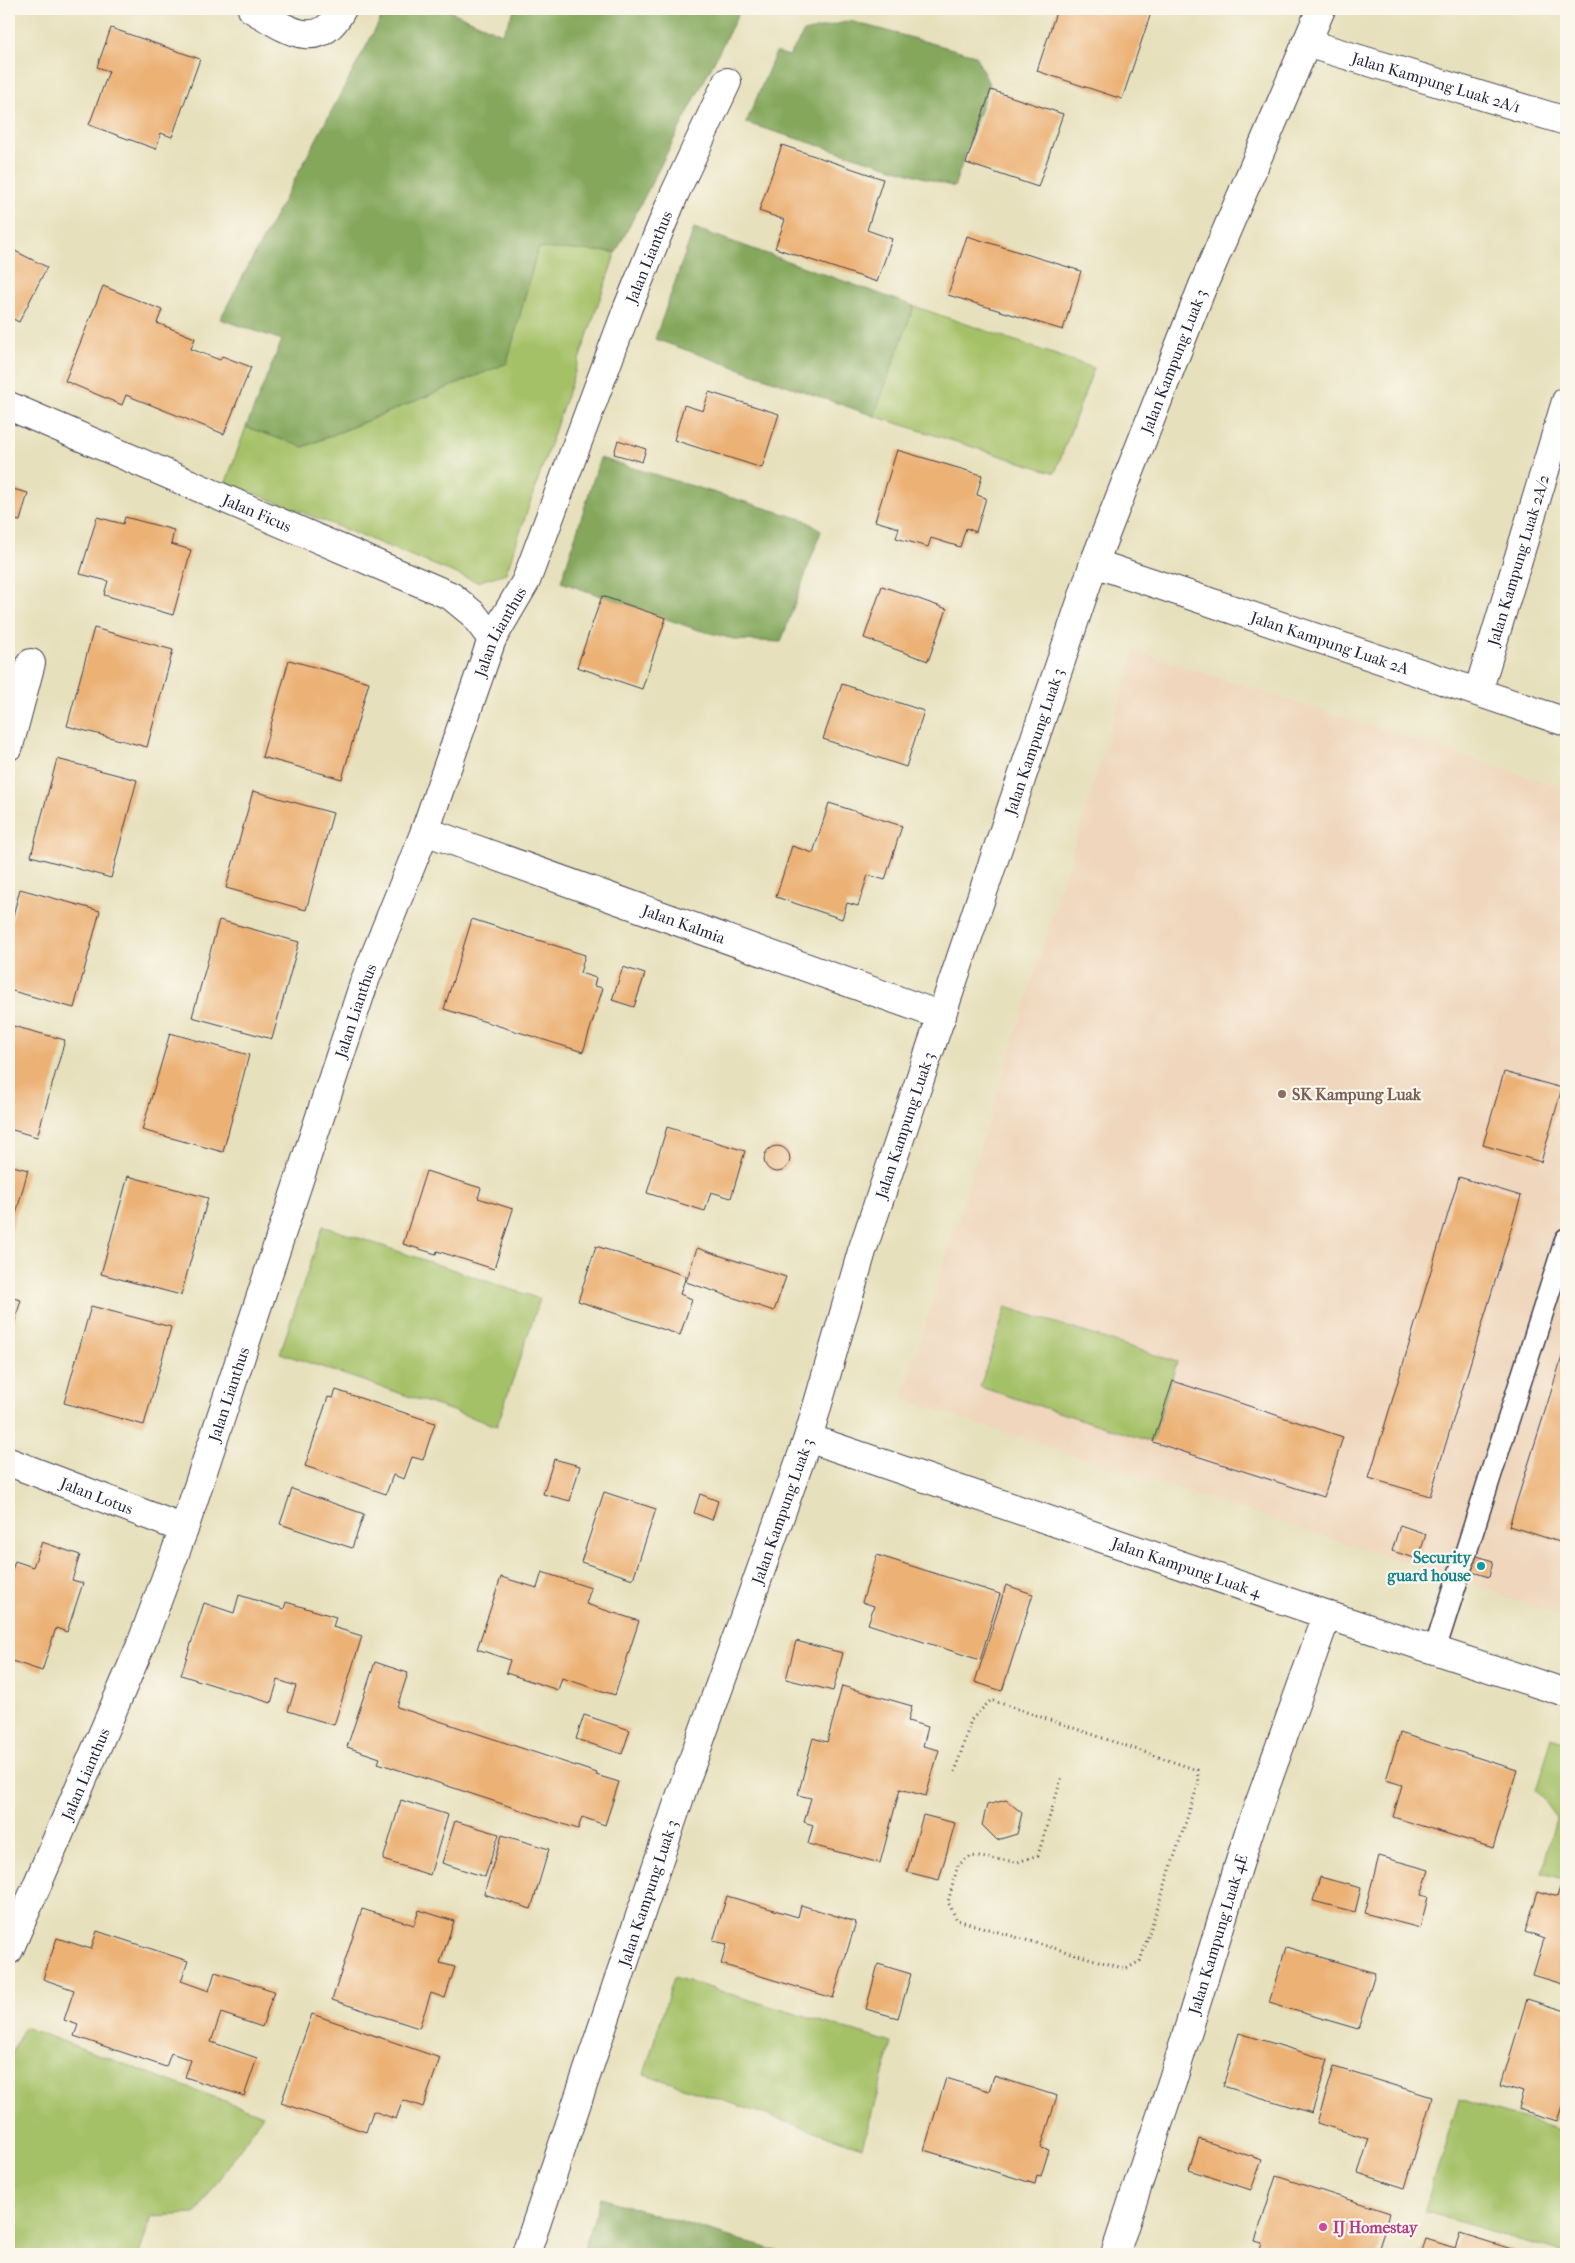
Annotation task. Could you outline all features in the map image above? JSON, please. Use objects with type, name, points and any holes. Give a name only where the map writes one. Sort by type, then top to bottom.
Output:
[{"type":"street","points":[[252,9],[282,26],[309,36],[324,31],[335,22],[342,9]]},
{"type":"street","name":"Jalan Kampung Luak 3","points":[[526,2254],[677,1804],[808,1438],[862,1251],[1094,563],[1202,288],[1321,9]]},
{"type":"street","name":"Jalan Kampung Luak 2A/1","points":[[1306,43],[1566,121]]},
{"type":"street","name":"Jalan Lianthus","points":[[9,1950],[140,1647],[184,1529],[365,980],[425,831],[492,639],[526,581],[628,307],[674,195],[727,82]]},
{"type":"street","name":"Jalan Kampung Luak 2A/2","points":[[1478,692],[1566,401]]},
{"type":"street","name":"Jalan Ficus","points":[[9,406],[452,596],[473,614],[492,639]]},
{"type":"street","name":"Jalan Kampung Luak 2A","points":[[1094,563],[1566,722]]},
{"type":"street","points":[[9,746],[32,664]]},
{"type":"street","name":"Jalan Kalmia","points":[[425,831],[942,1016]]},
{"type":"street","name":"Jalan Kampung Luak 4","points":[[808,1438],[1327,1615],[1566,1693]]},
{"type":"street","name":"Jalan Lotus","points":[[9,1462],[184,1529]]},
{"type":"street","name":"Jalan Kampung Luak 4E","points":[[1115,2254],[1173,2079],[1248,1835],[1327,1615]]},
{"type":"lane","points":[[1435,1649],[1566,1239]]},
{"type":"path","points":[[955,1772],[971,1720],[991,1700],[1197,1770],[1199,1782],[1140,1961],[1126,1970],[957,1920],[948,1902],[958,1866],[971,1856],[1018,1862],[1038,1855],[1062,1776]]},
{"type":"shaded area","name":"SK Kampung Luak","points":[[1135,651],[1566,789],[1566,1619],[1489,1590],[902,1399]]},
{"type":"green space","points":[[386,9],[445,9],[502,34],[515,9],[741,9],[616,252],[538,248],[507,363],[303,447],[246,427],[282,340],[220,319]]},
{"type":"green space","points":[[850,21],[975,55],[989,84],[954,187],[746,123],[776,52],[789,56],[804,32]]},
{"type":"green space","points":[[694,228],[914,306],[874,416],[655,339]]},
{"type":"green space","points":[[538,248],[616,252],[506,573],[477,582],[226,482],[246,427],[304,447],[507,363]]},
{"type":"green space","points":[[914,306],[1094,368],[1055,473],[874,416]]},
{"type":"green space","points":[[600,458],[805,520],[821,531],[781,642],[737,640],[695,629],[561,582]]},
{"type":"green space","points":[[323,1226],[540,1299],[497,1426],[280,1353]]},
{"type":"green space","points":[[1006,1307],[1177,1362],[1152,1442],[980,1387]]},
{"type":"green space","points":[[1552,1738],[1566,1743],[1566,1880],[1542,1873],[1556,1817],[1536,1790]]},
{"type":"green space","points":[[674,1977],[892,2043],[862,2147],[644,2074]]},
{"type":"green space","points":[[24,2027],[263,2115],[195,2214],[152,2216],[139,2254],[9,2254],[9,2060]]},
{"type":"green space","points":[[1459,2099],[1566,2133],[1566,2254],[1424,2211]]},
{"type":"green space","points":[[601,2198],[786,2254],[582,2254]]},
{"type":"building","points":[[1057,9],[1138,9],[1151,13],[1122,99],[1037,71]]},
{"type":"building","points":[[111,28],[200,59],[172,137],[161,133],[156,149],[89,125],[109,71],[97,67]]},
{"type":"building","points":[[991,90],[1063,114],[1038,187],[966,163]]},
{"type":"building","points":[[782,145],[883,179],[867,230],[892,239],[877,282],[775,248],[785,220],[759,211]]},
{"type":"building","points":[[967,236],[1081,271],[1063,330],[948,295]]},
{"type":"building","points":[[9,248],[47,267],[19,322],[9,317]]},
{"type":"building","points":[[103,286],[162,310],[157,323],[195,338],[191,349],[220,360],[222,356],[251,367],[224,434],[126,395],[122,405],[65,381]]},
{"type":"building","points":[[709,392],[779,414],[762,468],[674,440],[684,405],[703,411]]},
{"type":"building","points":[[618,440],[646,449],[642,462],[614,454]]},
{"type":"building","points":[[897,450],[982,475],[977,495],[986,498],[976,532],[966,528],[960,547],[931,538],[928,547],[896,538],[899,528],[875,521]]},
{"type":"building","points":[[9,488],[28,493],[20,521],[9,519]]},
{"type":"building","points":[[97,517],[123,524],[125,517],[174,530],[171,544],[191,550],[173,615],[104,595],[108,581],[80,574]]},
{"type":"building","points":[[882,586],[947,609],[928,661],[864,638]]},
{"type":"building","points":[[602,596],[666,618],[642,689],[577,667]]},
{"type":"building","points":[[94,628],[173,650],[147,747],[67,726]]},
{"type":"building","points":[[289,660],[369,682],[342,779],[262,757]]},
{"type":"building","points":[[842,684],[924,711],[906,767],[823,739]]},
{"type":"building","points":[[57,759],[137,780],[111,878],[31,856]]},
{"type":"building","points":[[253,791],[333,813],[306,910],[226,888]]},
{"type":"building","points":[[829,803],[902,826],[885,880],[868,875],[858,906],[847,903],[842,919],[776,897],[792,846],[813,853]]},
{"type":"building","points":[[20,889],[100,911],[74,1008],[9,990],[9,931]]},
{"type":"building","points":[[472,919],[585,955],[580,973],[596,978],[594,986],[603,988],[583,1052],[444,1009]]},
{"type":"building","points":[[219,920],[299,942],[272,1039],[192,1017]]},
{"type":"building","points":[[623,967],[645,974],[634,1007],[612,1000]]},
{"type":"building","points":[[9,1025],[65,1040],[37,1137],[9,1129]]},
{"type":"building","points":[[170,1033],[249,1055],[223,1152],[142,1130]]},
{"type":"building","points":[[1504,1072],[1562,1088],[1541,1162],[1483,1145]]},
{"type":"building","points":[[667,1127],[745,1151],[731,1198],[711,1192],[705,1211],[647,1193]]},
{"type":"building","points":[[777,1146],[786,1150],[790,1159],[786,1168],[777,1172],[768,1168],[764,1159],[768,1150]]},
{"type":"building","points":[[9,1165],[28,1170],[9,1240]]},
{"type":"building","points":[[426,1171],[481,1188],[478,1198],[513,1209],[494,1269],[437,1251],[436,1254],[403,1244]]},
{"type":"building","points":[[128,1176],[208,1198],[181,1295],[101,1274]]},
{"type":"building","points":[[1459,1177],[1521,1196],[1430,1496],[1369,1478]]},
{"type":"building","points":[[596,1246],[686,1276],[680,1294],[692,1299],[680,1335],[578,1301]]},
{"type":"building","points":[[697,1248],[786,1277],[774,1311],[686,1282]]},
{"type":"building","points":[[9,1297],[21,1300],[9,1341]]},
{"type":"building","points":[[91,1306],[171,1327],[144,1425],[64,1403]]},
{"type":"building","points":[[1566,1344],[1566,1544],[1509,1526]]},
{"type":"building","points":[[1173,1381],[1343,1437],[1324,1497],[1153,1442]]},
{"type":"building","points":[[336,1390],[435,1423],[423,1460],[412,1457],[404,1479],[393,1475],[386,1494],[305,1466],[328,1397],[333,1398]]},
{"type":"building","points":[[554,1459],[580,1466],[570,1501],[543,1494]]},
{"type":"building","points":[[292,1489],[364,1514],[352,1548],[280,1524]]},
{"type":"building","points":[[604,1492],[656,1509],[633,1579],[581,1562]]},
{"type":"building","points":[[700,1494],[718,1501],[712,1520],[694,1513]]},
{"type":"building","points":[[1400,1525],[1426,1534],[1418,1559],[1392,1551]]},
{"type":"building","points":[[42,1542],[80,1555],[72,1580],[83,1583],[67,1632],[56,1628],[42,1671],[9,1660],[9,1578],[15,1561],[33,1567]]},
{"type":"building","points":[[877,1555],[1000,1594],[980,1660],[868,1624],[874,1606],[862,1602]]},
{"type":"building","name":"Security guard house","points":[[1474,1555],[1493,1561],[1489,1577],[1469,1571]]},
{"type":"building","points":[[542,1572],[591,1588],[586,1604],[639,1621],[615,1695],[562,1678],[558,1690],[506,1673],[510,1660],[477,1649],[501,1577],[537,1588]]},
{"type":"building","points":[[1006,1585],[1033,1594],[1002,1691],[975,1682]]},
{"type":"building","points":[[239,1595],[284,1609],[286,1602],[336,1617],[333,1627],[362,1636],[334,1725],[288,1711],[296,1686],[278,1680],[271,1703],[181,1675],[204,1603],[234,1613]]},
{"type":"building","points":[[796,1641],[843,1653],[833,1691],[786,1679]]},
{"type":"building","points":[[375,1662],[408,1673],[397,1707],[619,1782],[605,1825],[582,1817],[578,1829],[378,1763],[380,1758],[347,1747]]},
{"type":"building","points":[[842,1686],[912,1706],[908,1721],[928,1727],[923,1746],[939,1750],[926,1796],[900,1789],[880,1863],[808,1844],[813,1825],[804,1822],[811,1798],[798,1795],[813,1738],[827,1742]]},
{"type":"building","points":[[584,1715],[630,1730],[622,1754],[576,1739]]},
{"type":"building","points":[[1400,1733],[1517,1770],[1493,1848],[1393,1817],[1402,1785],[1386,1780]]},
{"type":"building","points":[[401,1800],[448,1815],[430,1875],[383,1860]]},
{"type":"building","points":[[1006,1800],[1022,1813],[1017,1834],[997,1840],[982,1825],[987,1805]]},
{"type":"building","points":[[923,1815],[955,1823],[939,1880],[907,1872]]},
{"type":"building","points":[[455,1821],[499,1834],[485,1877],[442,1863]]},
{"type":"building","points":[[502,1835],[549,1849],[531,1909],[484,1894]]},
{"type":"building","points":[[1379,1856],[1429,1870],[1421,1895],[1428,1897],[1420,1928],[1364,1913]]},
{"type":"building","points":[[1320,1877],[1361,1888],[1355,1912],[1313,1901]]},
{"type":"building","points":[[1561,1884],[1566,1886],[1566,1985],[1533,1975],[1544,1939],[1525,1932],[1538,1891],[1557,1897]]},
{"type":"building","points":[[727,1896],[798,1917],[801,1905],[856,1922],[833,1998],[721,1964],[727,1944],[713,1941]]},
{"type":"building","points":[[362,1909],[414,1925],[419,1910],[454,1921],[440,1963],[455,1967],[445,1998],[431,1993],[419,2028],[332,2000]]},
{"type":"building","points":[[97,1931],[188,1961],[181,1981],[209,1991],[215,1972],[274,1991],[262,2027],[221,2013],[211,2042],[257,2058],[244,2096],[185,2077],[191,2060],[171,2053],[166,2067],[74,2036],[78,2025],[64,2020],[74,1990],[43,1979],[57,1938],[91,1949]]},
{"type":"building","points":[[1286,1947],[1375,1973],[1358,2029],[1269,2003]]},
{"type":"building","points":[[878,1964],[911,1974],[898,2018],[866,2009]]},
{"type":"building","points":[[1527,1999],[1566,2011],[1566,2103],[1563,2103],[1557,2121],[1518,2109],[1523,2092],[1501,2085]]},
{"type":"building","points":[[312,2014],[440,2058],[423,2107],[403,2100],[396,2119],[373,2111],[366,2132],[281,2103]]},
{"type":"building","points":[[1239,2033],[1328,2060],[1312,2113],[1223,2086]]},
{"type":"building","points":[[1334,2067],[1432,2097],[1405,2188],[1358,2173],[1369,2139],[1317,2123]]},
{"type":"building","points":[[994,2076],[1057,2096],[1041,2148],[1049,2150],[1041,2176],[1037,2175],[1035,2184],[924,2150],[946,2078],[989,2091]]},
{"type":"building","points":[[1199,2139],[1262,2160],[1251,2190],[1189,2170]]},
{"type":"building","name":"IJ Homestay","points":[[1276,2176],[1390,2213],[1377,2254],[1259,2254],[1262,2243],[1255,2241]]},
{"type":"building","points":[[1460,2233],[1518,2251],[1517,2254],[1421,2254],[1426,2239],[1455,2248]]},
{"type":"place","name":"SK Kampung Luak","points":[[1282,1094]]},
{"type":"place","name":"Security guard house","points":[[1481,1566]]},
{"type":"place","name":"IJ Homestay","points":[[1323,2227]]}]
